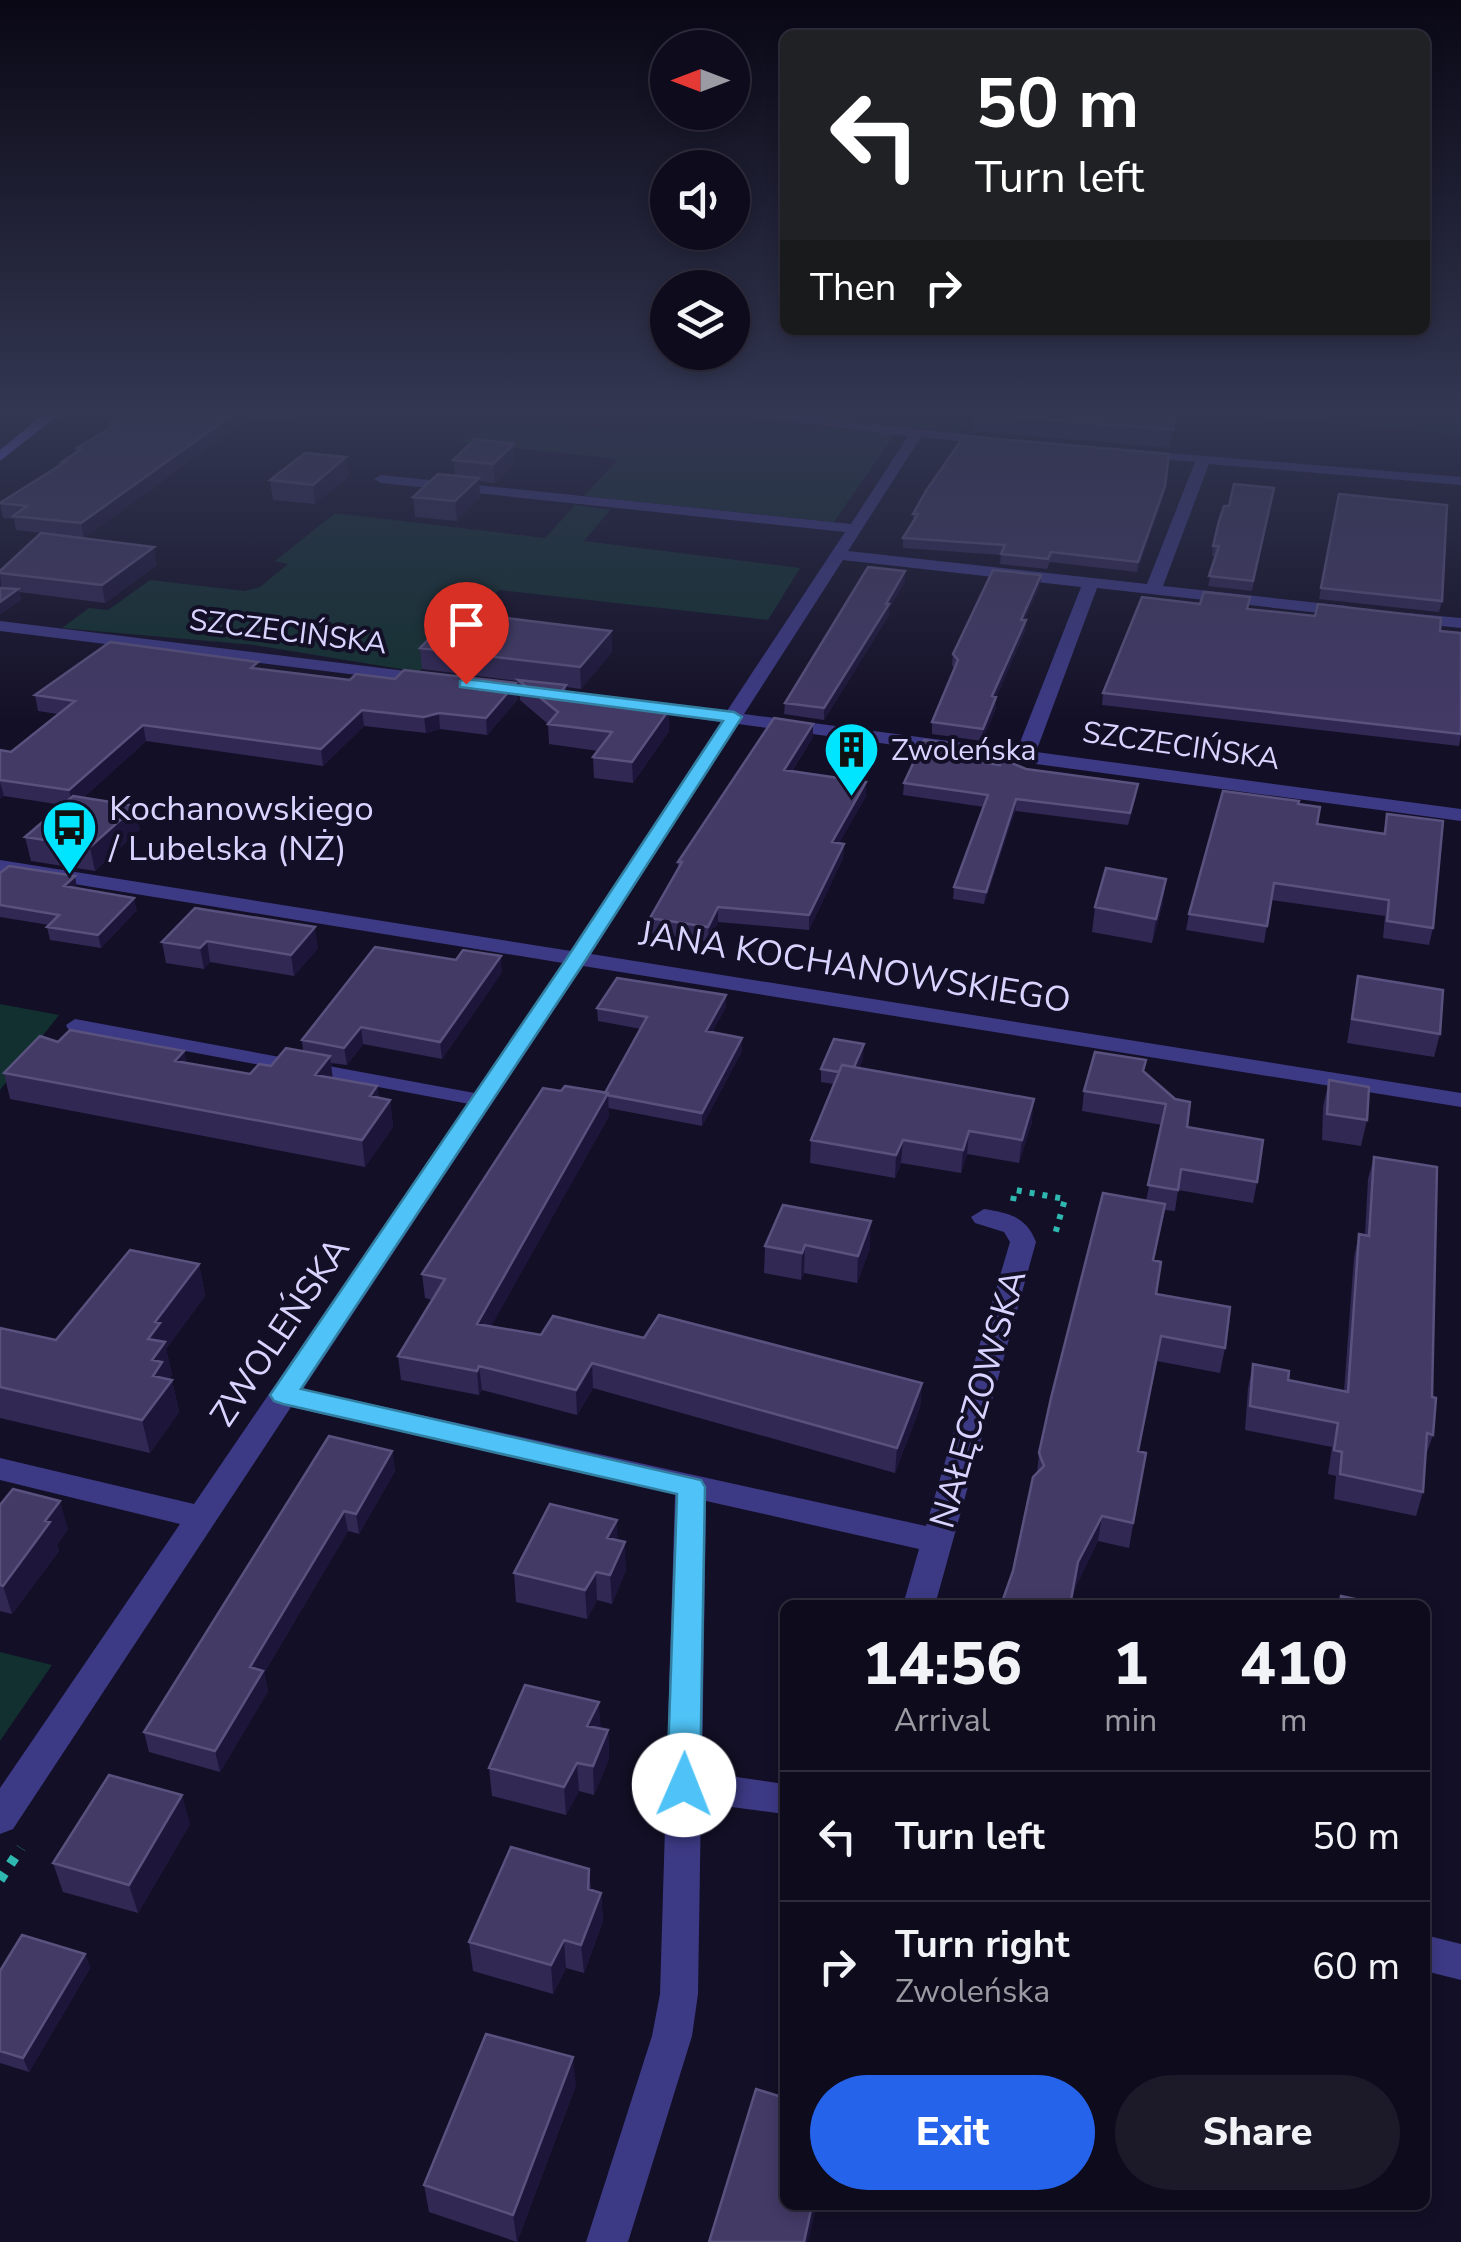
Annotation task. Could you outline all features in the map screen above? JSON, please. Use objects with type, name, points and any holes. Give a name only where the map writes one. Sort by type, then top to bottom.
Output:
[{"type":"street","points":[[719,515],[856,529]]},
{"type":"street","name":"ZWOLEŃSKA","points":[[0,1818],[577,958],[865,515]]},
{"type":"street","points":[[1153,591],[1183,515]]},
{"type":"street","points":[[840,555],[1365,613]]},
{"type":"street","points":[[1026,755],[1090,584]]},
{"type":"street","points":[[1384,615],[1461,623]]},
{"type":"street","name":"SZCZECIŃSKA","points":[[0,626],[447,682]]},
{"type":"street","name":"SZCZECIŃSKA","points":[[602,701],[1461,815]]},
{"type":"street","name":"JANA KOCHANOWSKIEGO","points":[[0,866],[1461,1100]]},
{"type":"street","name":"NAŁĘCZOWSKA","points":[[920,1600],[1023,1242],[1018,1230],[1007,1221],[984,1216]]},
{"type":"street","points":[[283,1395],[937,1542]]},
{"type":"street","points":[[0,1469],[201,1517]]},
{"type":"street","points":[[607,2242],[672,2036],[679,1994],[691,1487]]},
{"type":"street","points":[[684,1785],[780,1798]]},
{"type":"street","points":[[1430,1954],[1461,1962]]},
{"type":"lane","points":[[75,1026],[480,1100]]},
{"type":"green space","points":[[333,515],[545,538],[566,515],[606,515],[584,541],[800,568],[768,620],[499,590],[419,672],[254,645],[62,628],[89,608],[108,610],[150,580],[245,591],[260,587],[288,564],[275,561]]},
{"type":"green space","points":[[763,515],[839,515],[834,522]]},
{"type":"green space","points":[[0,1004],[59,1015],[0,1090]]},
{"type":"green space","points":[[0,1652],[52,1665],[0,1741]]},
{"type":"building","points":[[15,515],[93,515],[81,523]]},
{"type":"building","points":[[918,515],[1155,515],[1138,562],[1051,552],[1048,559],[1001,554],[1005,545],[903,538]]},
{"type":"building","points":[[1221,515],[1268,515],[1253,581],[1209,576],[1219,546],[1213,546]]},
{"type":"building","points":[[1335,515],[1446,515],[1442,601],[1321,588]]},
{"type":"building","points":[[41,533],[154,547],[102,585],[0,573]]},
{"type":"building","points":[[868,567],[905,571],[889,604],[824,708],[785,703]]},
{"type":"building","points":[[993,570],[1041,575],[992,696],[996,697],[983,729],[932,722],[958,660],[953,654]]},
{"type":"building","points":[[0,588],[18,589],[0,602]]},
{"type":"building","points":[[1204,592],[1250,597],[1247,609],[1315,616],[1318,604],[1441,618],[1440,631],[1461,633],[1461,734],[1103,693],[1142,597],[1200,604]]},
{"type":"building","points":[[474,614],[611,631],[580,667],[420,648],[446,621],[464,623]]},
{"type":"building","points":[[110,642],[258,662],[251,668],[350,680],[356,674],[395,679],[404,670],[516,683],[486,718],[362,710],[321,749],[143,725],[69,790],[0,780],[0,750],[11,752],[75,701],[35,695]]},
{"type":"building","points":[[518,680],[566,685],[561,692],[640,702],[668,711],[632,762],[593,757],[612,732],[548,724],[558,712]]},
{"type":"building","points":[[774,718],[813,724],[784,770],[866,782],[832,842],[844,844],[809,915],[718,907],[708,927],[650,918],[682,862],[678,862]]},
{"type":"building","points":[[924,740],[976,747],[971,760],[1000,765],[1002,759],[1026,769],[1138,784],[1130,813],[1016,799],[986,892],[954,887],[988,795],[904,783]]},
{"type":"building","points":[[1223,791],[1299,801],[1298,804],[1320,807],[1317,824],[1385,834],[1387,814],[1443,821],[1433,928],[1387,921],[1389,900],[1274,883],[1267,926],[1189,914]]},
{"type":"building","points":[[73,796],[136,806],[90,847],[25,837]]},
{"type":"building","points":[[9,866],[75,876],[64,886],[134,898],[98,935],[47,927],[59,915],[0,905],[0,873]]},
{"type":"building","points":[[1106,868],[1166,879],[1156,919],[1095,907]]},
{"type":"building","points":[[195,908],[315,927],[291,955],[207,941],[200,948],[162,942]]},
{"type":"building","points":[[375,947],[456,960],[463,950],[501,956],[440,1042],[361,1027],[344,1048],[302,1040]]},
{"type":"building","points":[[1358,976],[1443,990],[1440,1034],[1352,1019]]},
{"type":"building","points":[[617,978],[726,995],[706,1031],[742,1038],[702,1113],[605,1093],[647,1017],[597,1008]]},
{"type":"building","points":[[70,1030],[184,1051],[175,1061],[250,1074],[259,1064],[271,1066],[286,1048],[330,1056],[315,1075],[377,1086],[370,1096],[390,1100],[362,1140],[4,1073],[40,1036],[58,1042]]},
{"type":"building","points":[[834,1039],[864,1044],[854,1067],[842,1065],[839,1072],[821,1069]]},
{"type":"building","points":[[1095,1052],[1146,1060],[1143,1071],[1175,1099],[1190,1102],[1187,1127],[1263,1140],[1257,1182],[1181,1169],[1178,1190],[1148,1185],[1166,1104],[1084,1091]]},
{"type":"building","points":[[842,1065],[1034,1099],[1022,1140],[969,1131],[963,1150],[903,1140],[896,1155],[811,1140]]},
{"type":"building","points":[[1329,1080],[1369,1087],[1367,1120],[1327,1114]]},
{"type":"building","points":[[565,1086],[608,1093],[477,1324],[541,1335],[553,1316],[644,1338],[659,1315],[922,1383],[897,1448],[592,1363],[576,1390],[479,1366],[477,1371],[398,1356],[445,1279],[422,1274],[543,1088],[561,1091]]},
{"type":"building","points":[[1374,1157],[1437,1167],[1432,1397],[1436,1398],[1433,1435],[1427,1433],[1423,1492],[1340,1474],[1342,1452],[1334,1450],[1338,1423],[1250,1406],[1253,1364],[1289,1371],[1288,1380],[1348,1392],[1359,1234],[1369,1236]]},
{"type":"building","points":[[1103,1193],[1165,1204],[1153,1260],[1161,1262],[1156,1294],[1230,1307],[1225,1348],[1161,1336],[1138,1451],[1146,1453],[1133,1523],[1102,1516],[1078,1562],[1071,1600],[1003,1600],[1013,1571],[1033,1477],[1044,1466],[1039,1453]]},
{"type":"building","points":[[783,1205],[871,1221],[858,1256],[805,1245],[802,1253],[765,1246]]},
{"type":"building","points":[[130,1250],[199,1264],[155,1322],[160,1323],[148,1339],[165,1342],[152,1360],[162,1362],[153,1376],[172,1380],[142,1420],[0,1387],[0,1328],[56,1340]]},
{"type":"building","points":[[329,1436],[392,1451],[356,1514],[344,1511],[250,1667],[263,1671],[215,1751],[144,1732]]},
{"type":"building","points":[[13,1489],[60,1501],[45,1521],[50,1522],[3,1586],[0,1505]]},
{"type":"building","points":[[550,1504],[617,1520],[607,1538],[625,1542],[610,1575],[596,1572],[585,1590],[514,1573]]},
{"type":"building","points":[[525,1685],[599,1702],[587,1726],[608,1730],[593,1766],[577,1763],[564,1787],[489,1768]]},
{"type":"building","points":[[109,1775],[182,1795],[129,1885],[53,1863]]},
{"type":"building","points":[[511,1847],[589,1869],[588,1889],[601,1893],[581,1945],[564,1940],[551,1965],[469,1942]]},
{"type":"building","points":[[22,1935],[85,1954],[23,2058],[0,2051],[0,1971]]},
{"type":"building","points":[[486,2034],[573,2057],[513,2215],[424,2185]]},
{"type":"building","points":[[756,2089],[780,2096],[780,2210],[811,2210],[804,2242],[709,2242]]},
{"type":"place","name":"Zwoleńska","points":[[852,799]]},
{"type":"place","name":"Kochanowskiego / Lubelska (NŻ)","points":[[70,877]]},
{"type":"route","points":[[466,684],[734,717],[283,1395],[691,1487],[684,1785]]}]
